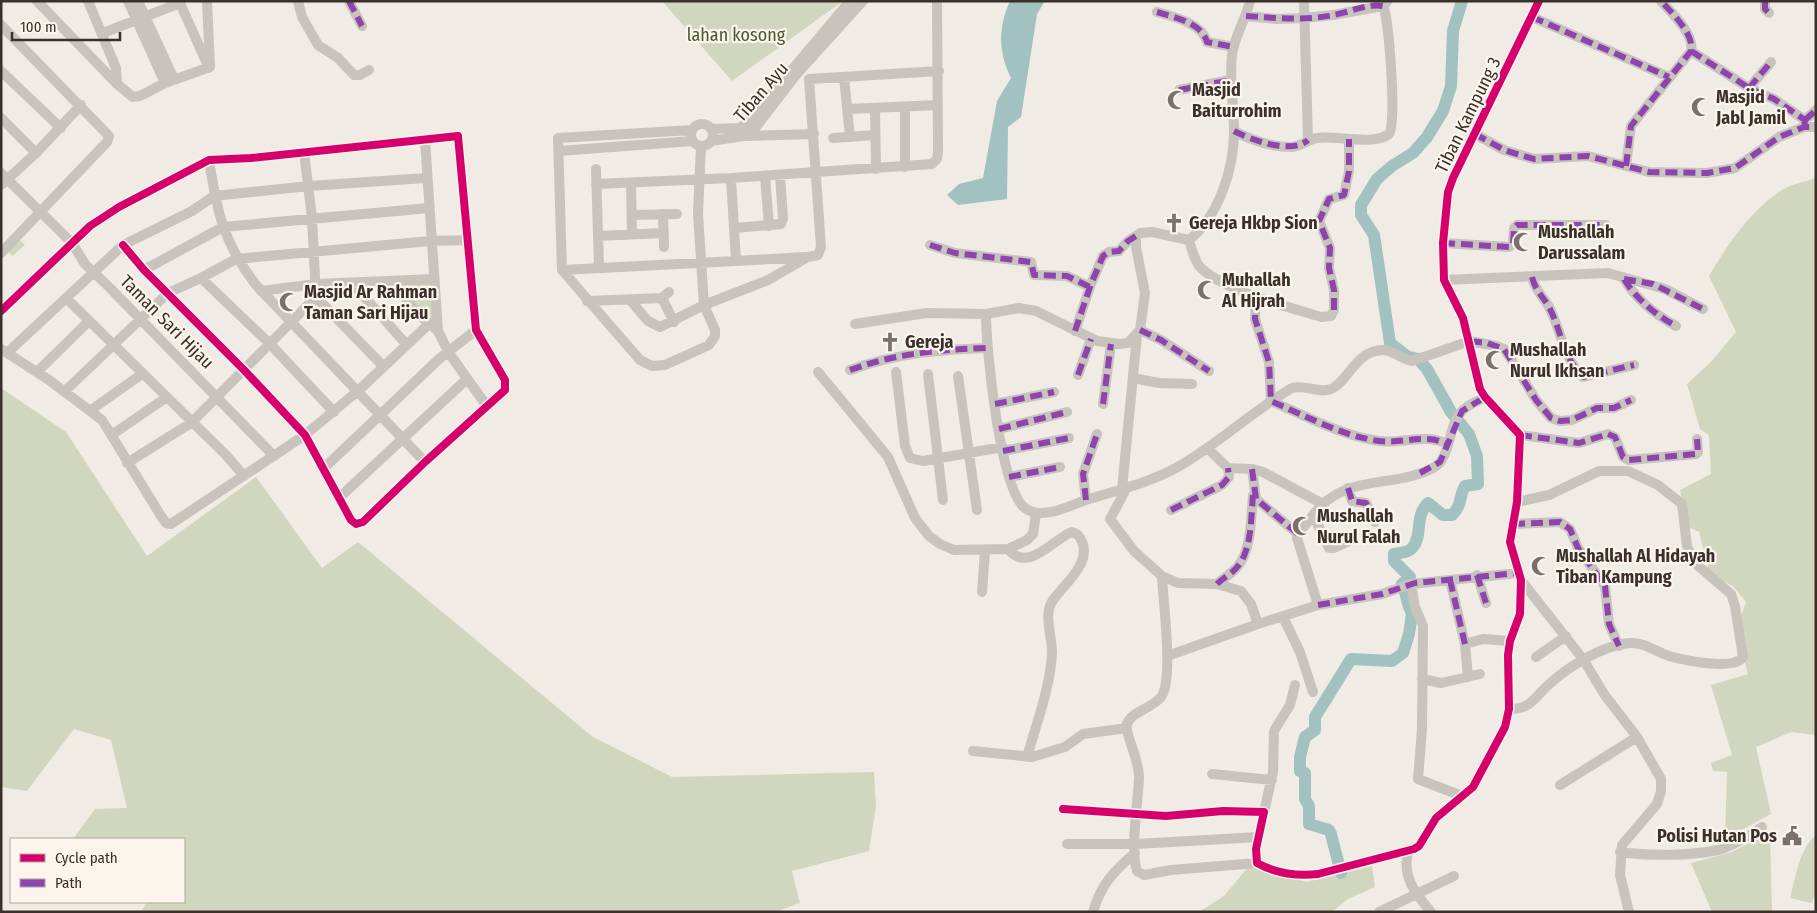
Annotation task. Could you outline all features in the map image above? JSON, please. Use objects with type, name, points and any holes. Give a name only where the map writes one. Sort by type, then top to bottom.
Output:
[{"type":"street","points":[[36,1],[117,84],[133,97],[140,96],[170,81],[209,68]]},
{"type":"street","points":[[128,1],[140,18],[170,81]]},
{"type":"street","points":[[138,1],[140,18]]},
{"type":"street","points":[[207,1],[211,61],[209,68]]},
{"type":"street","points":[[298,1],[302,17],[318,44],[338,58],[354,75],[360,75],[369,70]]},
{"type":"street","points":[[349,1],[362,26]]},
{"type":"street","name":"Tiban Ayu","points":[[692,130],[699,124],[712,128],[738,128],[748,123],[850,1]]},
{"type":"street","name":"Tiban Ayu","points":[[744,136],[752,132],[796,75],[863,1]]},
{"type":"street","points":[[596,184],[631,184],[932,164],[937,159],[937,1]]},
{"type":"street","points":[[1075,332],[1090,287],[1104,254],[1119,251],[1128,241],[1140,233],[1152,232],[1189,240],[1202,230],[1216,208],[1225,184],[1234,131],[1231,80],[1234,46],[1250,1]]},
{"type":"street","points":[[1304,1],[1308,140]]},
{"type":"street","name":"Tiban Kampung 3","points":[[1520,435],[1485,398],[1478,382],[1470,341],[1462,318],[1444,280],[1443,243],[1448,192],[1453,178],[1539,1]]},
{"type":"street","points":[[1626,166],[1631,126],[1691,51],[1691,42],[1661,1]]},
{"type":"street","points":[[1765,1],[1765,9],[1769,13]]},
{"type":"street","points":[[103,33],[179,2],[209,68]]},
{"type":"street","points":[[88,3],[103,33],[116,68],[117,84]]},
{"type":"street","points":[[1234,131],[1259,142],[1291,147],[1302,145],[1308,140],[1318,138],[1349,139],[1384,136],[1392,130],[1391,65],[1385,4],[1333,15],[1305,18],[1276,19],[1246,16]]},
{"type":"street","points":[[1157,12],[1198,28],[1204,33],[1207,42],[1234,46]]},
{"type":"street","points":[[1532,17],[1669,77]]},
{"type":"street","points":[[1,25],[107,133],[107,142],[1,253]]},
{"type":"street","points":[[1691,51],[1749,88],[1774,99],[1804,123],[1816,127]]},
{"type":"street","points":[[1749,88],[1771,62]]},
{"type":"street","points":[[1,71],[61,128]]},
{"type":"street","points":[[796,75],[809,79],[938,71]]},
{"type":"street","points":[[844,77],[850,137]]},
{"type":"street","points":[[562,270],[701,264],[818,255],[821,250],[809,79]]},
{"type":"street","points":[[1179,90],[1231,80]]},
{"type":"street","points":[[3,180],[36,153],[81,105]]},
{"type":"street","points":[[848,109],[938,105]]},
{"type":"street","points":[[905,106],[905,167]]},
{"type":"street","points":[[875,108],[876,169]]},
{"type":"street","points":[[1475,134],[1504,150],[1534,159],[1588,156],[1649,172],[1707,173],[1735,168],[1779,137],[1804,123],[1816,110]]},
{"type":"street","points":[[1,118],[36,153]]},
{"type":"street","points":[[702,143],[713,137],[712,128]]},
{"type":"street","points":[[692,130],[702,143],[699,179],[701,264],[704,305],[715,330],[712,343],[658,366],[648,365],[640,360],[586,301],[562,270],[558,138],[692,130]]},
{"type":"street","points":[[559,151],[702,143],[744,136],[814,134]]},
{"type":"street","points":[[833,138],[875,135]]},
{"type":"street","points":[[1,311],[90,226],[119,207],[209,160],[458,136],[476,330],[506,383],[506,390],[486,406],[360,524],[351,520],[305,435],[244,370],[144,270],[123,245]]},
{"type":"street","points":[[1189,240],[1195,258],[1203,269],[1214,277],[1256,297],[1321,317],[1331,316],[1334,313],[1334,290],[1329,268],[1330,248],[1319,221],[1329,199],[1344,195],[1349,171],[1349,139]]},
{"type":"street","points":[[425,140],[430,241],[438,331]]},
{"type":"street","points":[[127,463],[191,423],[316,297],[312,218],[304,152]]},
{"type":"street","points":[[209,160],[214,196],[223,227],[236,259],[261,291],[359,390],[426,462]]},
{"type":"street","points":[[596,169],[599,267]]},
{"type":"street","points":[[734,228],[780,225],[783,221],[780,175]]},
{"type":"street","points":[[765,176],[769,226]]},
{"type":"street","points":[[426,178],[309,186],[214,196],[192,210],[123,245],[66,298],[4,351],[91,410],[112,434],[127,463],[161,516],[169,524],[178,521],[305,435],[359,390],[430,323]]},
{"type":"street","points":[[731,178],[736,261]]},
{"type":"street","name":"Taman Sari Hijau","points":[[3,180],[69,245],[93,273],[218,397],[273,455]]},
{"type":"street","points":[[631,184],[632,234]]},
{"type":"street","points":[[144,270],[223,227],[429,208]]},
{"type":"street","points":[[663,214],[664,247]]},
{"type":"street","points":[[632,215],[676,214]]},
{"type":"street","points":[[1443,243],[1509,247],[1513,244],[1514,228],[1517,225],[1606,225]]},
{"type":"street","points":[[598,236],[664,233]]},
{"type":"street","points":[[1136,236],[1136,247],[1145,293],[1132,378],[1124,489],[1110,519],[1134,551],[1162,576],[1186,584],[1217,584],[1241,590],[1246,595],[1258,624]]},
{"type":"street","points":[[65,392],[168,293],[202,278],[236,259],[430,241],[467,240]]},
{"type":"street","points":[[930,245],[955,253],[1031,262],[1034,275],[1068,276],[1090,287]]},
{"type":"street","points":[[630,300],[638,312],[656,327],[674,322],[704,305],[768,280],[808,257]]},
{"type":"street","points":[[1444,280],[1608,273],[1665,289],[1703,309]]},
{"type":"street","points":[[1532,277],[1538,294],[1550,310],[1564,348],[1575,369],[1583,377],[1634,365]]},
{"type":"street","points":[[202,278],[270,344],[334,412]]},
{"type":"street","points":[[261,291],[316,284],[434,279]]},
{"type":"street","points":[[1624,279],[1631,291],[1662,319],[1676,326]]},
{"type":"street","points":[[392,281],[417,313],[438,331],[449,353],[486,406]]},
{"type":"street","points":[[352,283],[406,344]]},
{"type":"street","points":[[586,301],[630,300],[665,295],[674,322]]},
{"type":"street","points":[[316,297],[383,366]]},
{"type":"street","points":[[1256,297],[1255,319],[1269,362],[1271,401]]},
{"type":"street","points":[[66,298],[191,423],[226,455],[244,476]]},
{"type":"street","points":[[855,324],[926,313],[986,314],[1027,308],[1042,313],[1091,339],[1111,344],[1128,343],[1139,333]]},
{"type":"street","points":[[986,314],[986,348],[994,404],[1009,477],[1016,498],[1024,508],[1036,514],[1053,511],[1124,489],[1176,468],[1207,448],[1271,401],[1296,387],[1330,390],[1359,361],[1374,351],[1388,350],[1412,360],[1470,341],[1504,349],[1536,400],[1551,418],[1560,421],[1572,420],[1597,408],[1614,408],[1631,400]]},
{"type":"street","points":[[37,372],[89,320]]},
{"type":"street","points":[[324,468],[439,359],[476,330]]},
{"type":"street","points":[[1139,333],[1161,340],[1209,371]]},
{"type":"street","points":[[1078,375],[1091,339]]},
{"type":"street","points":[[1103,404],[1111,344]]},
{"type":"street","points":[[850,370],[883,359],[911,353],[986,348]]},
{"type":"street","points":[[818,372],[888,457],[915,518],[929,536],[946,548],[985,551],[1008,549],[1027,540],[1033,534],[1036,514]]},
{"type":"street","points":[[896,372],[906,454],[914,460],[968,454],[1068,438]]},
{"type":"street","points":[[91,410],[142,374]]},
{"type":"street","points":[[928,374],[943,500]]},
{"type":"street","points":[[958,376],[977,510]]},
{"type":"street","points":[[1132,378],[1159,383],[1192,384]]},
{"type":"street","points":[[340,497],[467,379]]},
{"type":"street","points":[[994,404],[1054,392]]},
{"type":"street","points":[[112,434],[167,397]]},
{"type":"street","points":[[1318,605],[1298,543],[1298,534],[1322,503],[1348,488],[1420,473],[1434,467],[1440,462],[1462,411],[1485,398]]},
{"type":"street","points":[[1271,401],[1331,427],[1380,441],[1424,438],[1448,444]]},
{"type":"street","points":[[999,429],[1067,412]]},
{"type":"street","points":[[1086,500],[1083,474],[1097,434]]},
{"type":"street","points":[[1162,576],[1167,656],[1166,690],[1153,705],[1130,718],[1126,728],[1137,761],[1139,777],[1136,813],[1136,869],[1141,875],[1171,870],[1257,863],[1273,870],[1304,875],[1318,874],[1408,852],[1419,846],[1436,818],[1473,787],[1502,735],[1509,710],[1508,671],[1510,641],[1520,614],[1519,576],[1510,542],[1517,502],[1520,435],[1579,443],[1608,434],[1615,437],[1623,457],[1629,460],[1696,454],[1698,452],[1697,439]]},
{"type":"street","points":[[1171,510],[1222,485],[1229,477],[1228,468],[1207,448]]},
{"type":"street","points":[[1009,477],[1060,468]]},
{"type":"street","points":[[1228,468],[1252,469],[1267,474],[1322,503]]},
{"type":"street","points":[[1217,584],[1238,566],[1243,557],[1249,536],[1253,495],[1252,469]]},
{"type":"street","points":[[1509,710],[1526,706],[1536,700],[1546,687],[1584,658],[1628,643],[1640,644],[1668,656],[1707,664],[1735,662],[1743,657],[1733,600],[1728,590],[1696,564],[1687,546],[1682,504],[1658,485],[1628,471],[1599,471],[1549,495],[1517,502]]},
{"type":"street","points":[[1348,488],[1352,501],[1366,503],[1376,522]]},
{"type":"street","points":[[1253,495],[1298,534]]},
{"type":"street","points":[[1313,515],[1329,548],[1334,548],[1354,539]]},
{"type":"street","points":[[1513,524],[1560,522],[1567,525],[1578,548],[1605,586],[1609,624],[1619,646]]},
{"type":"street","points":[[1008,549],[1013,555],[1025,558],[1046,551],[1072,532],[1078,535],[1084,548],[1083,559],[1076,574],[1050,605],[1049,618],[1052,653],[1049,675],[1027,757]]},
{"type":"street","points":[[982,592],[985,551]]},
{"type":"street","points":[[1167,656],[1318,605],[1369,597],[1405,586],[1477,576],[1519,576]]},
{"type":"street","points":[[1477,576],[1486,603]]},
{"type":"street","points":[[1519,576],[1584,658],[1604,694],[1637,737],[1661,779],[1661,791],[1657,804],[1628,834],[1620,852],[1620,875],[1629,912]]},
{"type":"street","points":[[1450,580],[1465,644],[1468,677]]},
{"type":"street","points":[[1405,586],[1423,626],[1418,779],[1462,796]]},
{"type":"street","points":[[1283,617],[1300,652],[1313,692]]},
{"type":"street","points":[[1536,657],[1566,636]]},
{"type":"street","points":[[1465,644],[1483,640],[1510,641]]},
{"type":"street","points":[[1422,679],[1438,683],[1480,674]]},
{"type":"street","points":[[1257,863],[1259,837],[1272,780],[1274,732],[1290,705],[1295,686]]},
{"type":"street","points":[[973,751],[1027,757],[1065,746],[1083,734],[1126,728]]},
{"type":"street","points":[[1560,784],[1637,737]]},
{"type":"street","points":[[1212,774],[1272,780]]},
{"type":"street","points":[[1063,809],[1166,816],[1222,811],[1264,812]]},
{"type":"street","points":[[1620,852],[1642,855],[1717,850],[1734,844],[1762,827]]},
{"type":"street","points":[[1067,844],[1136,848],[1259,837]]},
{"type":"street","points":[[1093,912],[1097,897],[1111,873],[1136,848]]},
{"type":"street","points":[[1408,852],[1405,863],[1408,880],[1416,894],[1431,912]]},
{"type":"street","points":[[1379,912],[1454,876]]},
{"type":"green space","name":"lahan kosong","points":[[662,1],[843,1],[732,81]]},
{"type":"green space","points":[[1816,178],[1816,735],[1791,732],[1756,747],[1771,814],[1725,839],[1727,772],[1713,771],[1711,763],[1732,755],[1711,685],[1748,674],[1736,630],[1746,602],[1733,586],[1710,575],[1699,532],[1688,527],[1680,490],[1711,474],[1709,435],[1700,429],[1687,384],[1712,361],[1736,332],[1709,276],[1716,264],[1750,218],[1771,198],[1790,186]]},
{"type":"green space","points":[[20,240],[25,245],[12,256],[8,251]]},
{"type":"green space","points":[[434,279],[436,329],[392,281]]},
{"type":"green space","points":[[1,388],[66,432],[147,556],[256,477],[322,568],[358,542],[593,737],[672,777],[874,772],[876,806],[869,851],[792,871],[800,903],[775,912],[141,912],[146,903],[185,903],[185,838],[74,838],[95,809],[127,808],[111,740],[74,729],[27,791],[1,787]]},
{"type":"green space","points":[[1770,832],[1772,912],[1712,912],[1691,863],[1732,852]]},
{"type":"green space","points":[[1816,835],[1816,895],[1811,903],[1790,898],[1802,856],[1810,841]]},
{"type":"green space","points":[[1249,866],[1306,882],[1372,866],[1375,887],[1348,899],[1332,912],[1199,912],[1224,896]]},
{"type":"water","points":[[1010,1],[1045,1],[1037,14],[1021,117],[1008,127],[1007,199],[958,205],[947,195],[959,184],[983,178],[997,101],[1011,78],[1004,59],[1001,40],[1003,21]]},
{"type":"waterway","points":[[1341,873],[1329,830],[1309,824],[1309,806],[1305,799],[1305,773],[1300,771],[1300,757],[1305,737],[1315,730],[1315,717],[1351,659],[1392,661],[1403,653],[1409,634],[1412,613],[1402,584],[1410,577],[1394,561],[1394,554],[1412,549],[1418,537],[1421,514],[1428,503],[1443,515],[1452,515],[1458,508],[1465,486],[1478,484],[1477,456],[1469,434],[1451,412],[1427,369],[1418,359],[1408,357],[1390,343],[1374,235],[1361,215],[1361,205],[1377,179],[1392,166],[1413,153],[1427,137],[1443,111],[1451,86],[1453,31],[1462,1]]},
{"type":"marked path","points":[[349,1],[362,26]]},
{"type":"marked path","points":[[1626,166],[1631,126],[1691,51],[1690,38],[1686,31],[1661,1]]},
{"type":"marked path","points":[[1765,1],[1765,9],[1769,13]]},
{"type":"marked path","points":[[1246,16],[1311,18],[1339,14],[1371,6],[1383,6]]},
{"type":"marked path","points":[[1157,12],[1193,25],[1204,35],[1207,42],[1234,47]]},
{"type":"marked path","points":[[1532,17],[1669,77]]},
{"type":"marked path","points":[[1691,51],[1749,88],[1774,99],[1805,120],[1804,127]]},
{"type":"marked path","points":[[1749,88],[1771,62]]},
{"type":"marked path","points":[[1179,90],[1231,80]]},
{"type":"marked path","points":[[1805,120],[1816,110]]},
{"type":"marked path","points":[[1475,134],[1504,150],[1534,159],[1588,156],[1649,172],[1707,173],[1735,168],[1779,137],[1804,127],[1816,127]]},
{"type":"marked path","points":[[1234,131],[1261,142],[1282,146],[1301,144],[1308,140]]},
{"type":"marked path","points":[[1334,310],[1334,290],[1329,268],[1330,248],[1319,221],[1329,199],[1344,195],[1349,171],[1349,139]]},
{"type":"marked path","points":[[1443,243],[1509,247],[1513,244],[1514,228],[1517,225],[1606,225]]},
{"type":"marked path","points":[[1075,331],[1103,256],[1109,252],[1119,251],[1128,241],[1136,236]]},
{"type":"marked path","points":[[930,245],[955,253],[1031,262],[1034,275],[1067,276],[1090,287]]},
{"type":"marked path","points":[[1532,277],[1537,290],[1549,307],[1566,352],[1583,377],[1634,365]]},
{"type":"marked path","points":[[1624,279],[1653,284],[1703,309]]},
{"type":"marked path","points":[[1624,279],[1647,306],[1676,326]]},
{"type":"marked path","points":[[1256,297],[1255,319],[1269,362],[1271,401],[1351,435],[1388,442],[1431,439],[1447,444]]},
{"type":"marked path","points":[[1140,330],[1161,340],[1209,371]]},
{"type":"marked path","points":[[1078,375],[1091,339]]},
{"type":"marked path","points":[[1470,341],[1487,343],[1504,349],[1536,400],[1551,418],[1560,421],[1572,420],[1597,408],[1614,408],[1631,400]]},
{"type":"marked path","points":[[1103,404],[1111,344]]},
{"type":"marked path","points":[[850,370],[867,364],[917,353],[986,348]]},
{"type":"marked path","points":[[995,404],[1054,392]]},
{"type":"marked path","points":[[1420,473],[1440,462],[1462,411],[1485,397]]},
{"type":"marked path","points":[[999,429],[1067,412]]},
{"type":"marked path","points":[[1086,500],[1083,474],[1097,434]]},
{"type":"marked path","points":[[1520,435],[1579,443],[1608,434],[1615,437],[1623,457],[1629,460],[1696,454],[1698,452],[1697,439]]},
{"type":"marked path","points":[[1003,451],[1069,438]]},
{"type":"marked path","points":[[1009,477],[1060,467]]},
{"type":"marked path","points":[[1171,510],[1222,485],[1229,477],[1228,468]]},
{"type":"marked path","points":[[1252,469],[1256,499],[1298,534]]},
{"type":"marked path","points":[[1348,488],[1352,501],[1366,503],[1375,522]]},
{"type":"marked path","points":[[1217,584],[1236,569],[1243,559],[1250,532],[1253,495]]},
{"type":"marked path","points":[[1513,524],[1560,522],[1570,529],[1578,548],[1605,586],[1609,624],[1619,646]]},
{"type":"marked path","points":[[1318,605],[1382,594],[1415,583],[1518,573]]},
{"type":"marked path","points":[[1477,575],[1486,603]]},
{"type":"marked path","points":[[1450,580],[1465,644]]},
{"type":"cycle path","points":[[1063,809],[1166,816],[1223,811],[1264,812],[1256,849],[1257,863],[1279,871],[1310,875],[1414,849],[1419,846],[1436,818],[1473,787],[1505,727],[1509,709],[1508,655],[1510,641],[1520,614],[1521,580],[1510,542],[1517,502],[1520,435],[1480,389],[1463,318],[1444,280],[1443,243],[1448,192],[1453,178],[1539,1]]},
{"type":"cycle path","points":[[1,311],[90,226],[119,207],[209,160],[251,158],[458,136],[476,330],[505,380],[505,390],[425,462],[363,522],[356,524],[351,520],[305,435],[244,370],[144,270],[123,245]]},
{"type":"place","name":"Masjid Baiturrohim","points":[[1177,100]]},
{"type":"place","name":"Masjid Jabl Jamil","points":[[1701,107]]},
{"type":"place","name":"Gereja Hkbp Sion","points":[[1174,223]]},
{"type":"place","name":"Mushallah Darussalam","points":[[1523,242]]},
{"type":"place","name":"Muhallah Al Hijrah","points":[[1207,290]]},
{"type":"place","name":"Masjid Ar Rahman Taman Sari Hijau","points":[[289,302]]},
{"type":"place","name":"Gereja","points":[[890,342]]},
{"type":"place","name":"Mushallah Nurul Ikhsan","points":[[1495,360]]},
{"type":"place","name":"Mushallah Nurul Falah","points":[[1302,526]]},
{"type":"place","name":"Mushallah Al Hidayah Tiban Kampung","points":[[1541,566]]},
{"type":"place","name":"Polisi Hutan Pos","points":[[1792,836]]}]
